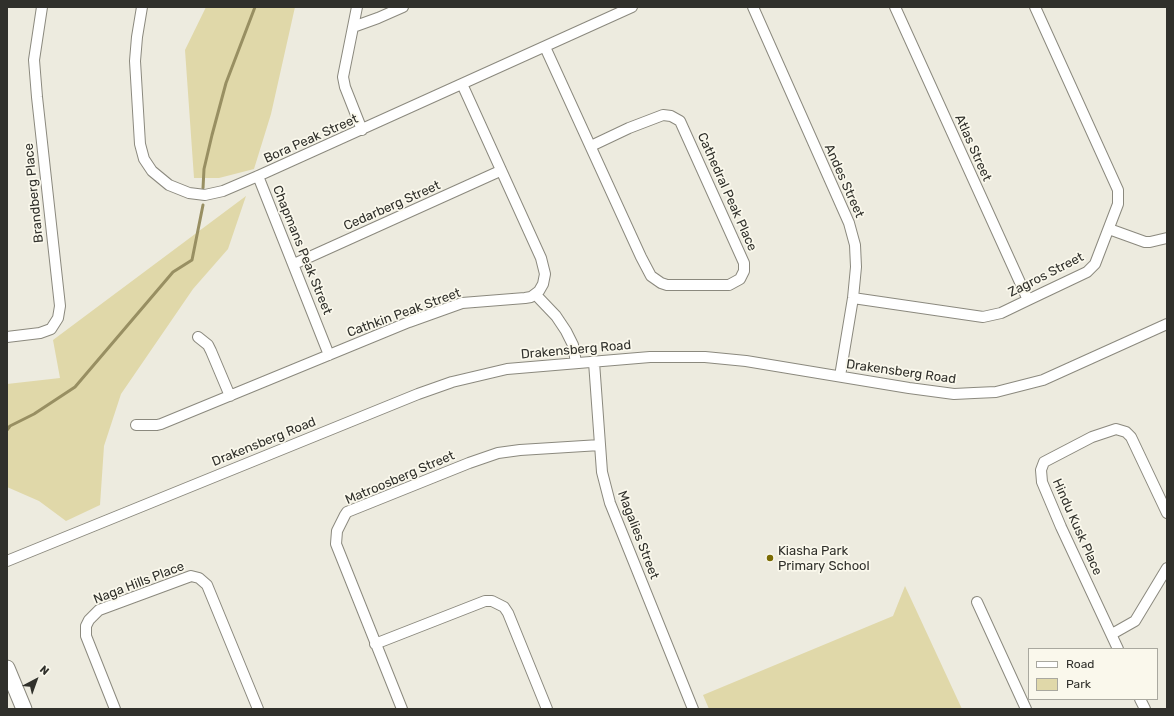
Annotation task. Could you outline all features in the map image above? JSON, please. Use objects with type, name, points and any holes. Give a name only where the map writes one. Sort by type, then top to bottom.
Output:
[{"type":"street","name":"Brandberg Place","points":[[7,337],[40,333],[51,328],[58,318],[60,306],[39,119],[34,60],[42,7]]},
{"type":"street","name":"Bora Peak Street","points":[[142,7],[135,61],[140,144],[144,159],[152,171],[169,184],[197,195],[205,195],[223,191],[258,176],[632,7]]},
{"type":"street","points":[[357,7],[343,77],[345,87],[362,130]]},
{"type":"street","points":[[353,27],[403,7]]},
{"type":"street","name":"Andes Street","points":[[753,7],[849,223],[855,245],[856,262],[853,298],[840,376]]},
{"type":"street","name":"Atlas Street","points":[[895,7],[1028,300]]},
{"type":"street","name":"Zagros Street","points":[[853,298],[983,318],[1001,313],[1087,272],[1092,268],[1097,260],[1119,201],[1116,184],[1035,7]]},
{"type":"street","name":"Cathedral Peak Place","points":[[545,47],[651,276],[667,285],[729,285],[740,279],[744,271],[744,263],[680,121],[671,116],[663,115],[629,128],[591,146]]},
{"type":"street","points":[[462,84],[500,171],[541,258],[545,270],[543,284],[539,291],[535,294],[556,316],[566,331],[573,345],[576,363]]},
{"type":"street","name":"Cedarberg Street","points":[[294,264],[500,171]]},
{"type":"street","name":"Chapmans Peak Street","points":[[258,176],[329,355]]},
{"type":"street","points":[[1109,229],[1145,242],[1167,238]]},
{"type":"street","name":"Cathkin Peak Street","points":[[136,425],[161,424],[409,322],[462,302],[525,298],[531,297],[535,294]]},
{"type":"street","name":"Drakensberg Road","points":[[7,561],[418,394],[452,382],[507,370],[650,357],[705,357],[746,361],[954,394],[996,392],[1043,380],[1167,324]]},
{"type":"street","points":[[198,337],[208,345],[230,396]]},
{"type":"street","name":"Magalies Street","points":[[594,362],[602,472],[610,503],[693,709]]},
{"type":"street","name":"Hindu Kusk Place","points":[[1118,648],[1061,527],[1042,482],[1041,470],[1044,462],[1092,437],[1116,429],[1126,432],[1131,437],[1167,513]]},
{"type":"street","name":"Matroosberg Street","points":[[402,709],[336,544],[337,531],[340,523],[348,512],[469,463],[498,453],[520,450],[600,445]]},
{"type":"street","points":[[1112,634],[1135,621],[1167,568]]},
{"type":"street","name":"Naga Hills Place","points":[[115,709],[86,636],[86,626],[89,620],[99,610],[186,576],[199,578],[207,585],[258,709]]},
{"type":"street","points":[[376,644],[485,601],[492,601],[504,607],[508,613],[547,709]]},
{"type":"street","points":[[977,602],[1026,709]]},
{"type":"street","points":[[7,668],[24,709]]},
{"type":"street","points":[[1140,700],[1145,709]]},
{"type":"green space","points":[[206,7],[295,7],[271,114],[254,169],[219,178],[194,178],[185,50]]},
{"type":"green space","points":[[246,196],[228,249],[193,289],[121,394],[104,446],[100,505],[66,521],[39,501],[7,487],[7,384],[60,378],[53,340]]},
{"type":"green space","points":[[905,586],[962,709],[709,709],[703,695],[893,616]]},
{"type":"waterway","points":[[203,188],[204,169],[226,83],[255,7]]},
{"type":"waterway","points":[[7,430],[10,426],[34,414],[75,387],[173,272],[192,260],[203,205]]},
{"type":"place","name":"Kiasha Park Primary School","points":[[770,558]]}]
